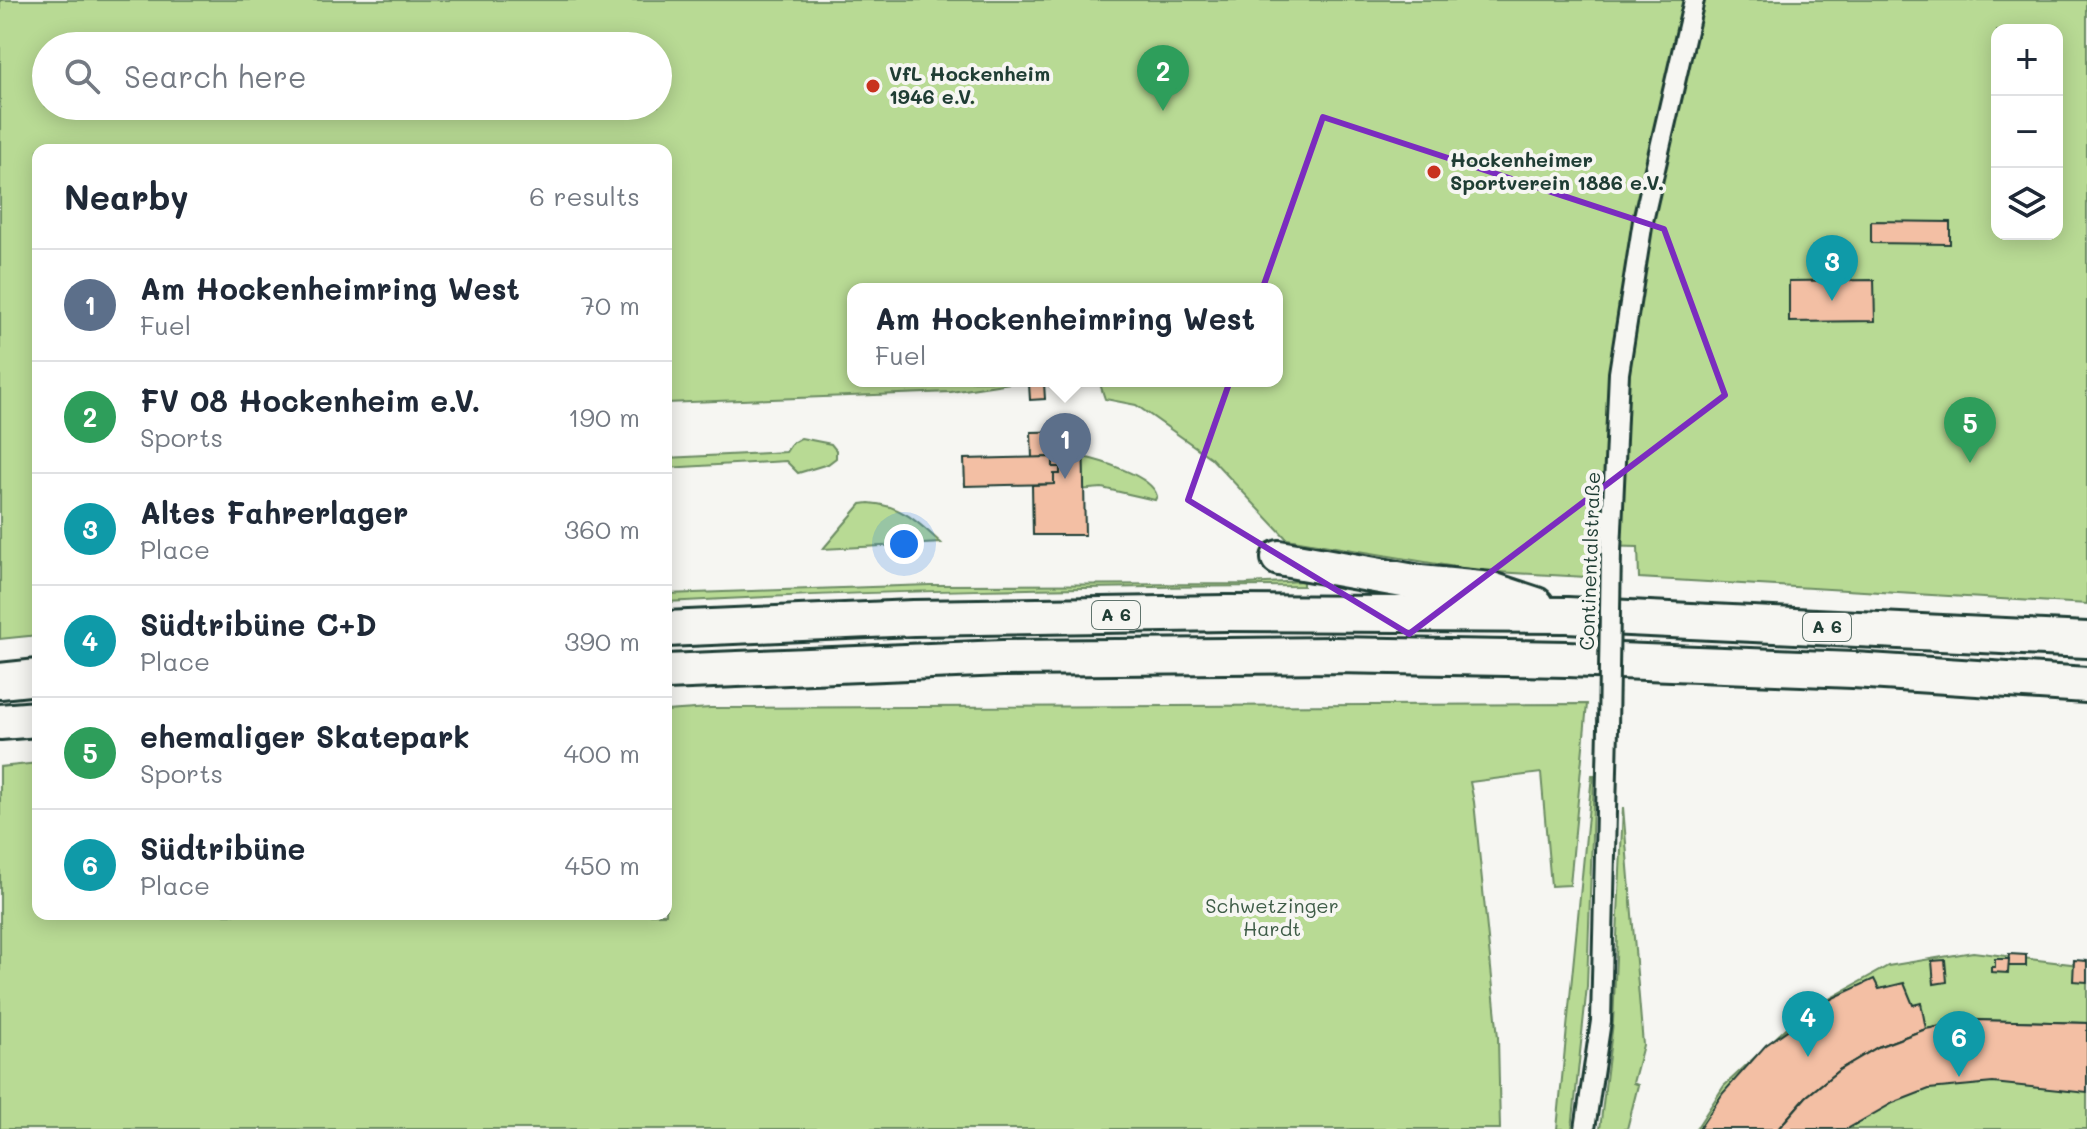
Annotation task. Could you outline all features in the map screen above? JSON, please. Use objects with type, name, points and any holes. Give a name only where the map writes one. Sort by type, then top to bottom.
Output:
[{"type":"highway","points":[[1279,558],[1420,583],[1491,590],[1567,615]]},
{"type":"highway","name":"A 6","points":[[672,629],[913,618],[1226,613],[1567,615],[2087,640]]},
{"type":"highway","name":"A 6","points":[[672,672],[1003,658],[1334,655],[1583,659],[1853,670],[2087,685]]},
{"type":"highway","points":[[0,681],[32,678]]},
{"type":"highway","points":[[0,722],[32,719]]},
{"type":"street","name":"Continentalstraße","points":[[1585,1129],[1601,1021],[1611,551],[1619,373],[1643,221],[1694,0]]},
{"type":"highlighted area","points":[[1323,117],[1664,229],[1725,395],[1409,634],[1188,500]]},
{"type":"green space","points":[[0,0],[2087,0],[2087,604],[1639,578],[1638,547],[1595,546],[1586,577],[1479,571],[1287,539],[1211,458],[1136,405],[1105,399],[1101,387],[1283,387],[1283,283],[847,283],[847,387],[984,387],[951,392],[672,403],[672,144],[32,144],[32,636],[0,639]]},
{"type":"green space","points":[[801,438],[831,444],[836,450],[836,458],[828,464],[798,473],[786,461],[672,468],[672,458],[786,452],[792,443]]},
{"type":"green space","points":[[1078,456],[1135,475],[1153,488],[1157,496],[1155,500],[1102,488],[1078,490]]},
{"type":"green space","points":[[861,504],[900,511],[941,543],[823,549]]},
{"type":"green space","points":[[1303,581],[1303,586],[984,590],[672,602],[672,594],[930,585]]},
{"type":"green space","name":"Schwetzinger Hardt","points":[[1587,704],[1570,885],[1551,886],[1541,773],[1470,782],[1498,1037],[1500,1129],[0,1129],[0,767],[32,764],[32,920],[672,920],[672,711]]},
{"type":"green space","points":[[1592,775],[1587,986],[1572,1129],[1557,1129]]},
{"type":"green space","points":[[1623,807],[1643,1045],[1633,1083],[1638,1085],[1627,1129],[1600,1129],[1613,1023]]},
{"type":"green space","points":[[1973,952],[2087,966],[2087,1129],[1696,1129],[1724,1086],[1799,1016],[1888,966]]},
{"type":"building","points":[[1871,221],[1950,222],[1950,244],[1871,243]]},
{"type":"building","points":[[1874,280],[1875,321],[1789,322],[1789,281]]},
{"type":"building","points":[[1029,387],[1044,387],[1045,399],[1030,400]]},
{"type":"building","points":[[1083,431],[1085,535],[1033,535],[1032,485],[1054,484],[1054,474],[1060,474],[1060,467],[1053,467],[1053,457],[1032,458],[1031,432]]},
{"type":"building","points":[[1053,457],[1053,467],[1060,467],[1060,474],[1054,474],[1054,484],[965,486],[964,459]]},
{"type":"building","points":[[2009,954],[2026,955],[2026,966],[2008,966]]},
{"type":"building","points":[[1995,959],[2009,959],[2008,973],[1991,972]]},
{"type":"building","points":[[1945,960],[1947,982],[1934,984],[1932,961]]},
{"type":"building","points":[[2074,960],[2087,961],[2087,982],[2073,981]]},
{"type":"building","points":[[1874,979],[1879,989],[1904,983],[1913,1005],[1921,1003],[1926,1029],[1878,1047],[1839,1070],[1806,1097],[1778,1129],[1699,1129],[1723,1093],[1766,1045],[1833,998]]},
{"type":"building","points":[[1973,1020],[2087,1023],[2087,1048],[1997,1041],[1931,1050],[1900,1060],[1868,1077],[1832,1102],[1806,1129],[1778,1129],[1806,1097],[1839,1070],[1878,1047],[1926,1029]]},
{"type":"building","points":[[1973,1020],[2087,1023],[2087,1093],[1993,1083],[1929,1089],[1893,1103],[1847,1129],[1778,1129],[1806,1097],[1839,1070],[1878,1047],[1926,1029]]},
{"type":"place","name":"VfL Hockenheim 1946 e.V.","points":[[873,86]]},
{"type":"place","name":"FV 08 Hockenheim e.V.","points":[[1163,111]]},
{"type":"place","name":"Hockenheimer Sportverein 1886 e.V.","points":[[1434,172]]},
{"type":"place","name":"Altes Fahrerlager","points":[[1832,301]]},
{"type":"place","name":"ehemaliger Skatepark","points":[[1970,463]]},
{"type":"place","name":"Am Hockenheimring West","points":[[1065,479]]},
{"type":"place","name":"Südtribüne C+D","points":[[1808,1057]]},
{"type":"place","name":"Südtribüne","points":[[1959,1077]]}]
